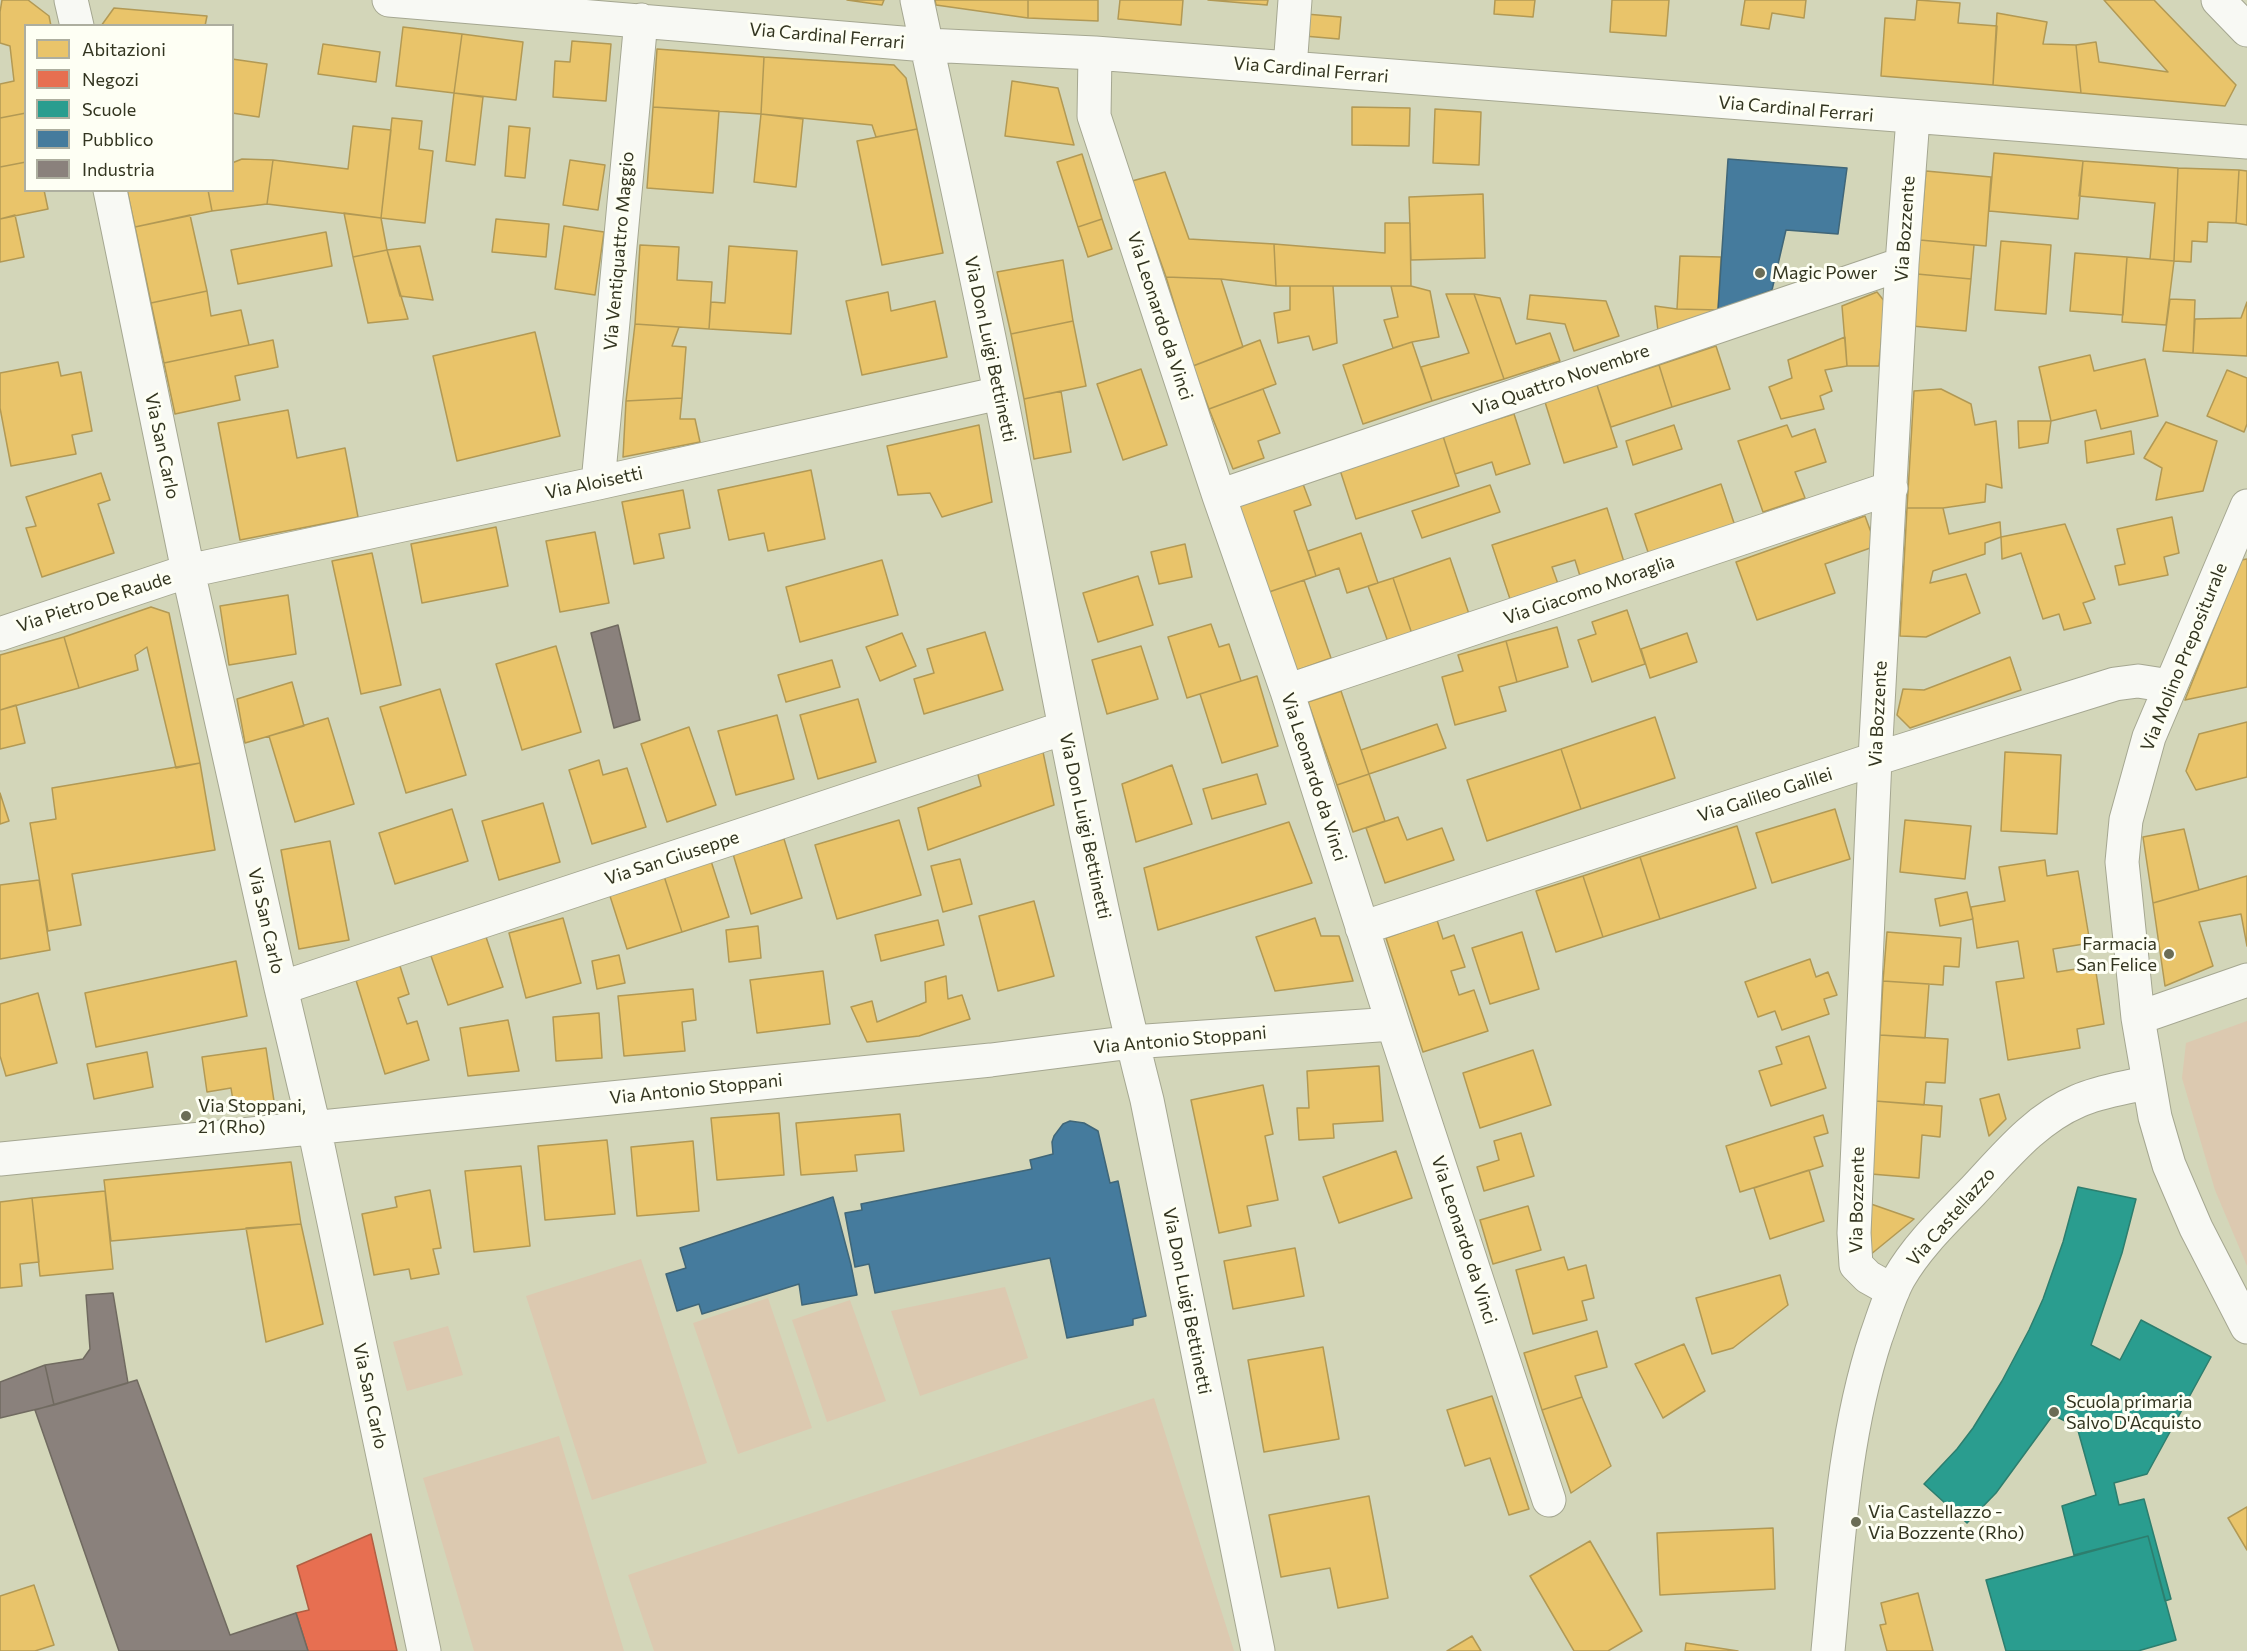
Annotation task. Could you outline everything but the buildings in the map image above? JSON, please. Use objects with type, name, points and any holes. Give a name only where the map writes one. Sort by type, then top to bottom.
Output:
[{"type":"street","points":[[71,0],[76,24]]},
{"type":"street","name":"Via Cardinal Ferrari","points":[[389,0],[451,2],[926,45],[1095,53],[1913,118],[2243,140]]},
{"type":"street","name":"Via Don Luigi Bettinetti","points":[[917,0],[1000,393],[1064,728],[1132,1042],[1147,1100],[1258,1651]]},
{"type":"street","points":[[1290,68],[1295,0]]},
{"type":"street","points":[[2218,0],[2247,30]]},
{"type":"street","name":"Via Ventiquattro Maggio","points":[[598,483],[641,20]]},
{"type":"street","name":"Via Leonardo da Vinci","points":[[1095,53],[1094,116],[1219,496],[1287,691],[1393,1024],[1550,1500]]},
{"type":"street","name":"Via Bozzente","points":[[1893,1291],[1868,1277],[1856,1265],[1854,1250],[1875,759],[1902,264],[1913,118]]},
{"type":"street","name":"Via San Carlo","points":[[110,192],[188,571],[314,1127],[424,1651]]},
{"type":"street","name":"Via Quattro Novembre","points":[[1219,496],[1902,264]]},
{"type":"street","name":"Via Aloisetti","points":[[188,571],[598,483],[1000,393]]},
{"type":"street","name":"Via Giacomo Moraglia","points":[[1287,691],[1891,488]]},
{"type":"street","name":"Via Molino Prepositurale","points":[[2247,506],[2149,737],[2126,820],[2122,862],[2138,1018],[2155,1117],[2169,1165],[2196,1228],[2247,1328]]},
{"type":"street","name":"Via Pietro De Raude","points":[[0,634],[188,571]]},
{"type":"street","name":"Via Galileo Galilei","points":[[1362,928],[1875,759],[2115,684],[2138,681],[2170,686]]},
{"type":"street","name":"Via San Giuseppe","points":[[281,988],[1064,728]]},
{"type":"street","points":[[2138,1018],[2247,980]]},
{"type":"street","name":"Via Antonio Stoppani","points":[[0,1159],[991,1060],[1132,1042],[1393,1024]]},
{"type":"street","name":"Via Castellazzo","points":[[1828,1651],[1838,1539],[1851,1438],[1866,1369],[1899,1279],[1919,1248],[2029,1134],[2057,1111],[2080,1100],[2149,1082]]},
{"type":"shaded area","points":[[2247,1021],[2247,1266],[2215,1190],[2182,1078],[2186,1043]]},
{"type":"shaded area","points":[[641,1259],[707,1463],[592,1500],[526,1296]]},
{"type":"shaded area","points":[[1005,1287],[1028,1358],[920,1396],[891,1311]]},
{"type":"shaded area","points":[[768,1298],[812,1428],[738,1454],[693,1323]]},
{"type":"shaded area","points":[[850,1300],[886,1401],[827,1422],[792,1320]]},
{"type":"shaded area","points":[[448,1326],[463,1375],[407,1391],[393,1342]]},
{"type":"shaded area","points":[[1154,1398],[1234,1651],[654,1651],[628,1575]]},
{"type":"shaded area","points":[[559,1436],[624,1651],[474,1651],[423,1478]]},
{"type":"place","name":"Magic Power","points":[[1760,273]]},
{"type":"place","name":"Farmacia San Felice","points":[[2169,954]]},
{"type":"place","name":"Via Stoppani, 21 (Rho)","points":[[186,1116]]},
{"type":"place","name":"Scuola primaria Salvo D'Acquisto","points":[[2054,1412]]},
{"type":"place","name":"Via Castellazzo - Via Bozzente (Rho)","points":[[1856,1522]]}]
